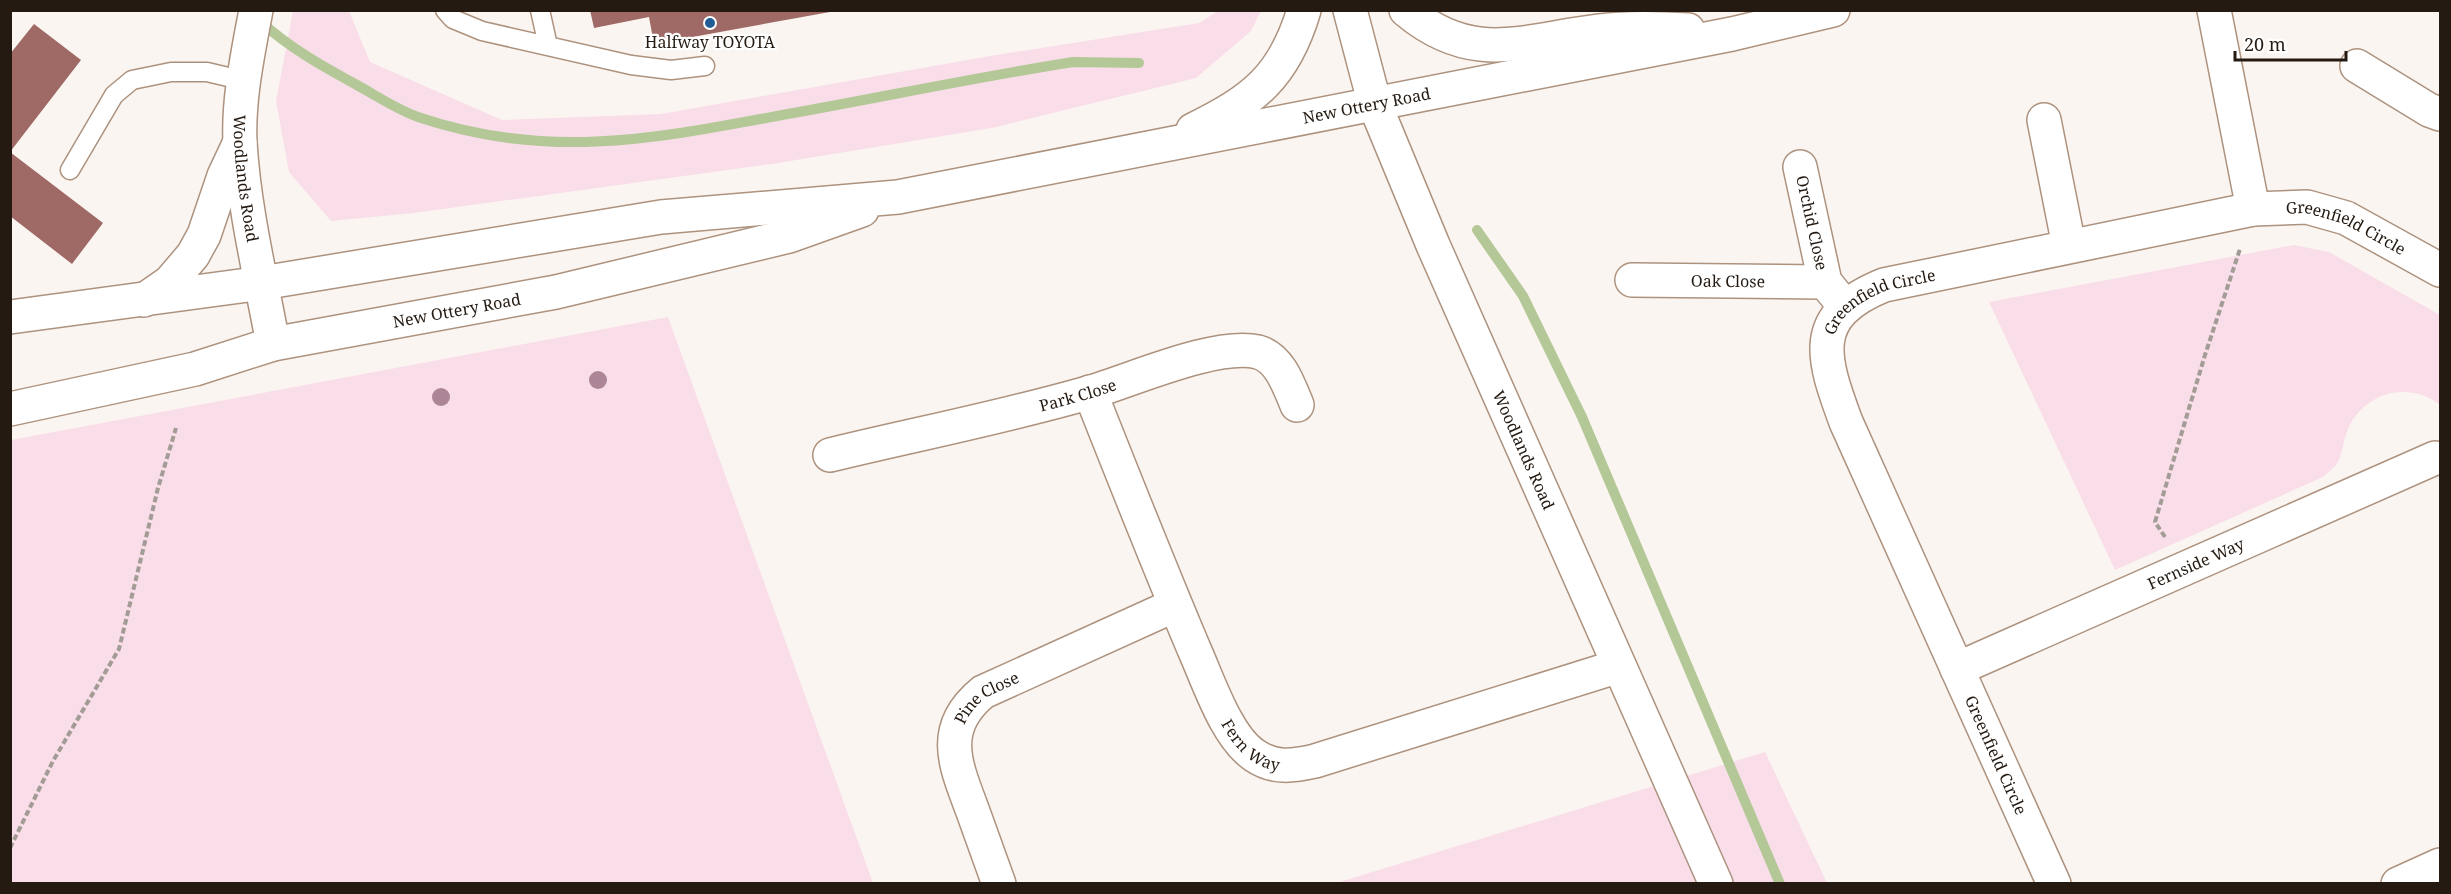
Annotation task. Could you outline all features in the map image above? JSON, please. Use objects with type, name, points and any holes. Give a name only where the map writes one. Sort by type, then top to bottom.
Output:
[{"type":"street","name":"Woodlands Road","points":[[256,10],[246,68],[240,142],[246,194],[273,344]]},
{"type":"street","points":[[1156,147],[1210,122],[1255,93],[1284,61],[1296,37],[1304,10]]},
{"type":"street","name":"Woodlands Road","points":[[1350,10],[1375,105],[1433,245],[1716,884]]},
{"type":"street","points":[[1406,10],[1427,28],[1451,39],[1486,46],[1652,27],[1732,34]]},
{"type":"street","name":"New Ottery Road","points":[[10,317],[143,301],[262,283],[661,217],[898,197],[1732,34],[1833,10]]},
{"type":"street","points":[[2214,10],[2253,209]]},
{"type":"street","points":[[2357,66],[2428,110],[2440,114]]},
{"type":"street","points":[[2044,120],[2069,246]]},
{"type":"street","points":[[143,301],[170,282],[193,255],[204,235],[224,176],[240,142]]},
{"type":"street","name":"Orchid Close","points":[[1800,167],[1835,294]]},
{"type":"street","name":"New Ottery Road","points":[[10,409],[195,369],[273,344],[555,292],[789,236],[898,197]]},
{"type":"street","name":"Greenfield Circle","points":[[2054,884],[1846,422],[1828,373],[1827,346],[1835,294],[1863,294],[1884,285],[2253,209],[2307,207],[2346,218],[2440,270]]},
{"type":"street","name":"Oak Close","points":[[1632,280],[1835,294]]},
{"type":"street","name":"Park Close","points":[[830,455],[1090,392],[1188,361],[1240,351],[1258,352],[1268,357],[1283,373],[1297,405]]},
{"type":"street","name":"Fern Way","points":[[1090,392],[1175,605],[1221,710],[1235,733],[1253,755],[1274,765],[1293,766],[1315,761],[1619,666]]},
{"type":"street","name":"Fernside Way","points":[[1957,669],[2435,458]]},
{"type":"street","name":"Pine Close","points":[[999,884],[954,762],[956,729],[961,716],[970,702],[982,692],[1175,605]]},
{"type":"street","points":[[2398,884],[2440,865]]},
{"type":"lane","points":[[445,10],[453,19],[482,31],[631,65],[671,70],[705,66]]},
{"type":"lane","points":[[540,10],[548,46]]},
{"type":"lane","points":[[70,170],[114,95],[132,80],[171,72],[207,72],[246,68]]},
{"type":"path","points":[[2188,568],[2155,522],[2205,355],[2253,209]]},
{"type":"path","points":[[10,848],[53,761],[119,649],[158,488],[176,428]]},
{"type":"shaded area","points":[[293,11],[349,11],[370,62],[502,120],[661,114],[990,56],[1199,23],[1218,11],[1261,11],[1251,31],[1196,78],[992,128],[772,164],[414,213],[331,221],[289,172],[276,101]]},
{"type":"shaded area","points":[[2294,245],[2329,252],[2440,315],[2440,405],[2427,397],[2407,392],[2377,398],[2363,408],[2352,421],[2338,461],[2323,477],[2115,570],[1989,302]]},
{"type":"shaded area","points":[[668,317],[873,883],[11,883],[11,440]]},
{"type":"shaded area","points":[[1765,752],[1827,883],[1333,884]]},
{"type":"building","name":"Halfway TOYOTA","points":[[590,10],[830,10],[830,12],[654,44],[649,17],[594,28]]},
{"type":"building","points":[[34,24],[81,60],[10,152],[10,54]]},
{"type":"building","points":[[10,152],[103,223],[72,264],[10,216]]},
{"type":"waterway","points":[[259,20],[306,56],[413,115],[469,131],[515,139],[560,142],[605,141],[694,131],[1073,62],[1139,63]]},
{"type":"waterway","points":[[1477,230],[1523,296],[1582,417],[1780,884]]},
{"type":"place","name":"Halfway TOYOTA","points":[[710,23]]}]
